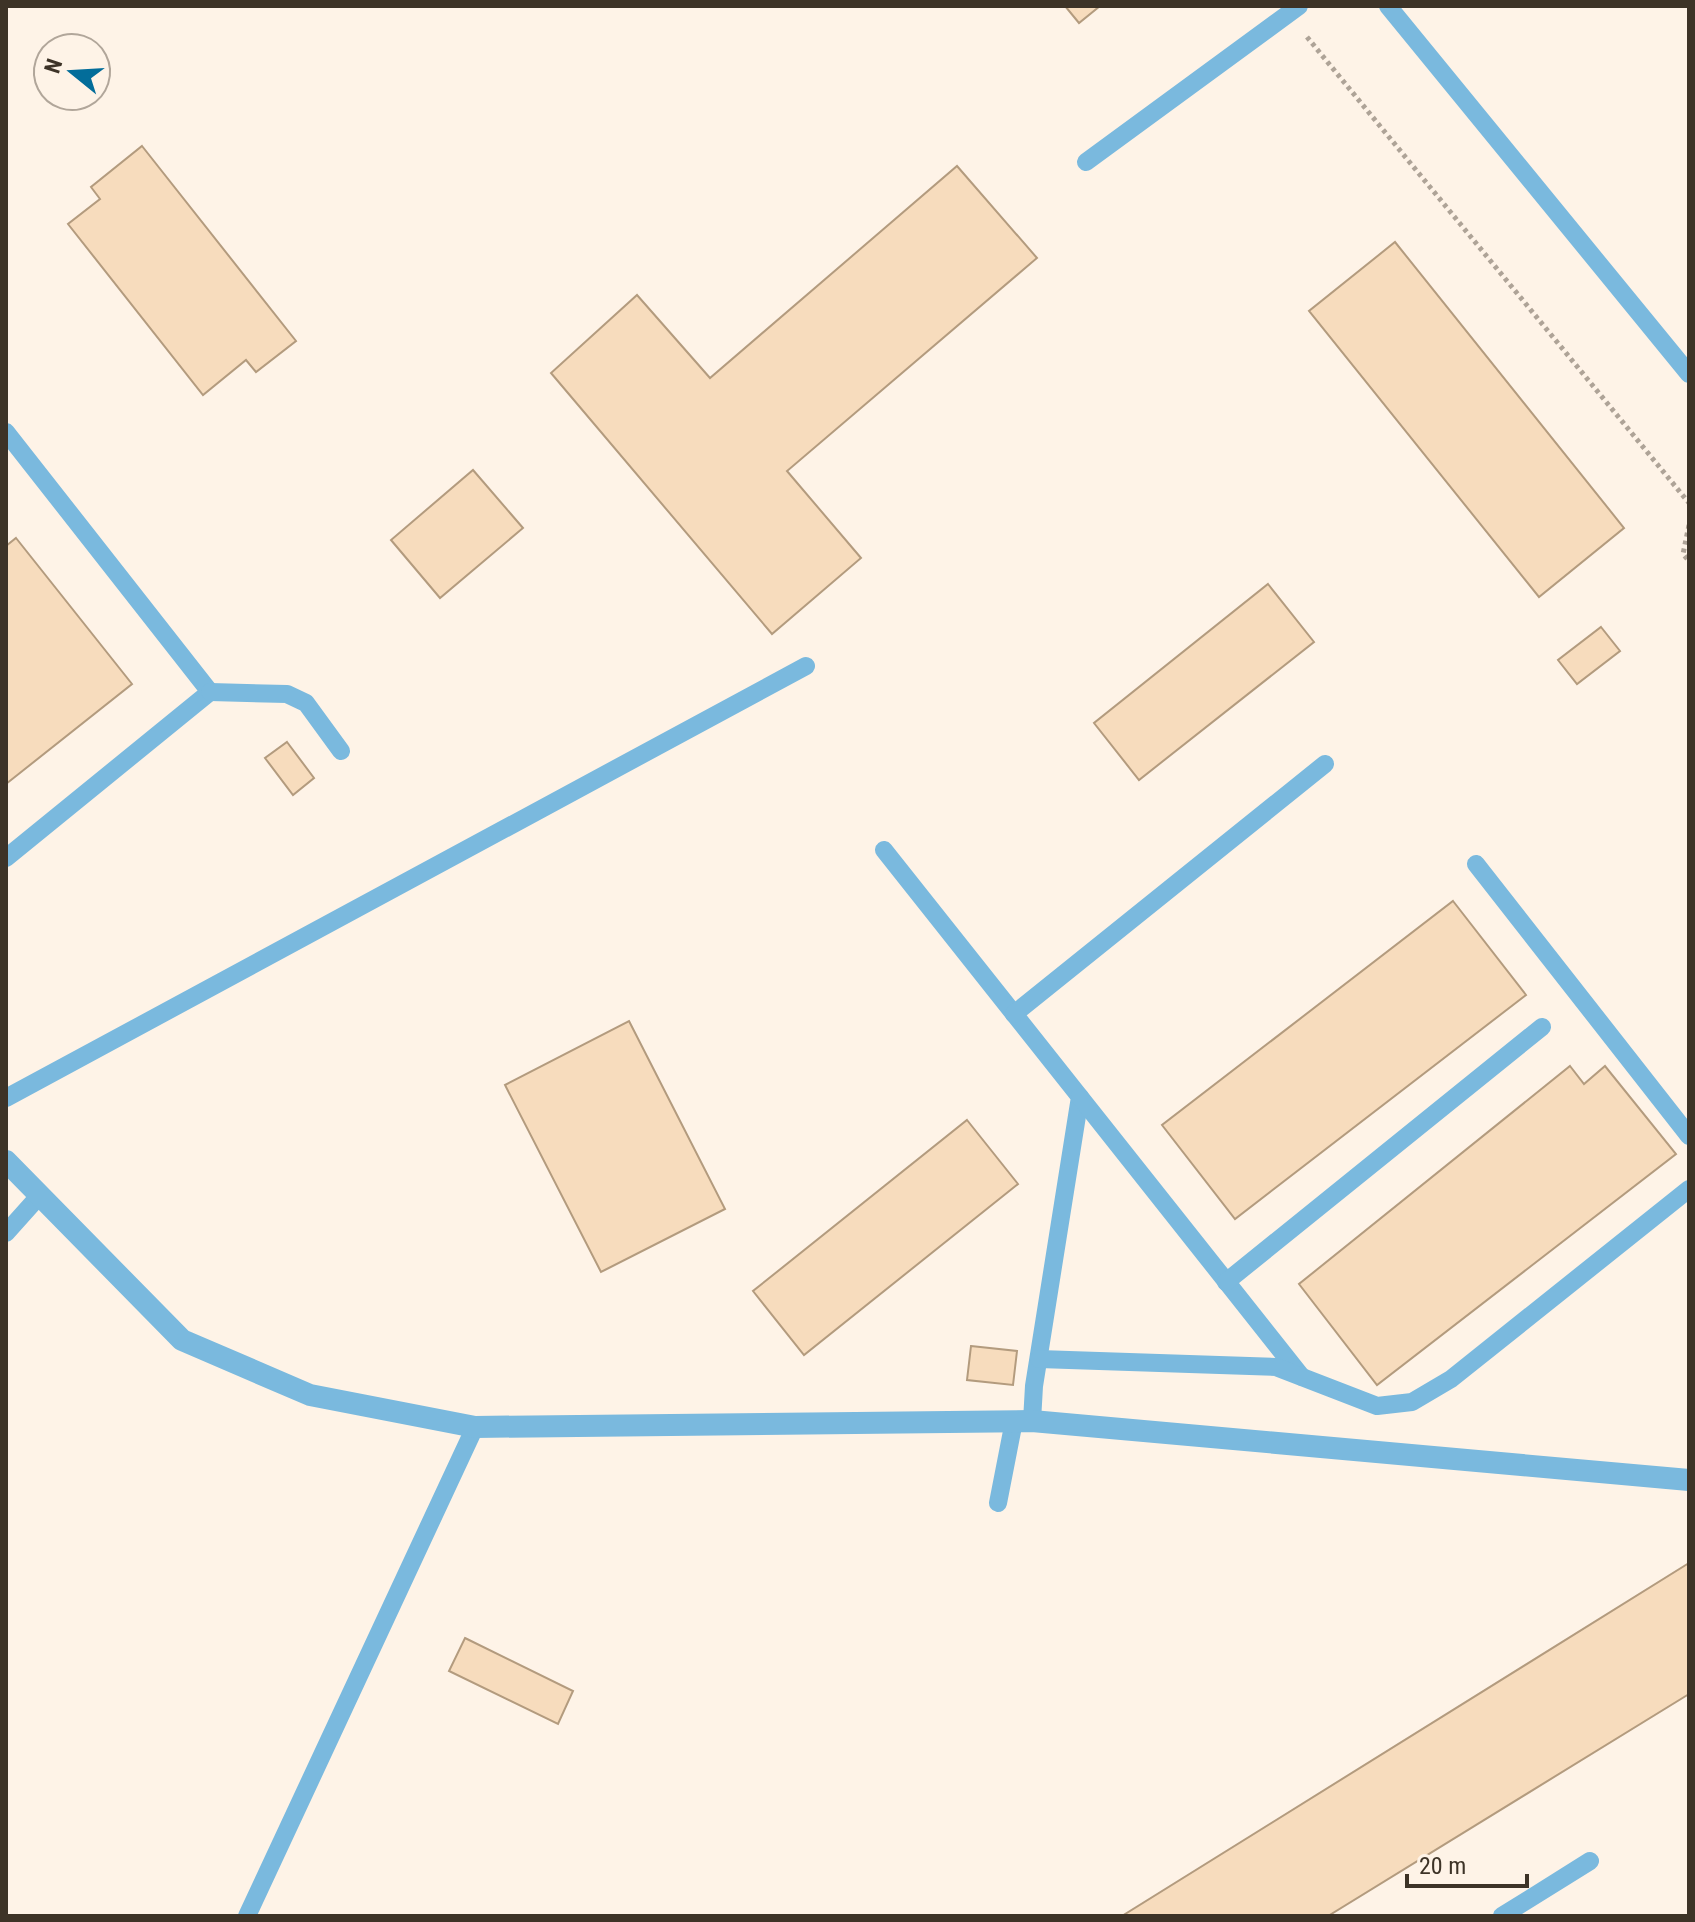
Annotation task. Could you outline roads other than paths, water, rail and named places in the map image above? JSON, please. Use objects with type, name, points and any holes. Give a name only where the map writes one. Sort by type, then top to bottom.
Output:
[{"type":"street","points":[[6,1161],[182,1340],[310,1395],[475,1427],[1023,1421],[1689,1480]]},
{"type":"lane","points":[[1388,6],[1689,374]]},
{"type":"lane","points":[[1086,162],[1294,11]]},
{"type":"lane","points":[[6,432],[210,692]]},
{"type":"lane","points":[[6,1098],[806,666]]},
{"type":"lane","points":[[6,858],[210,692],[287,694],[306,703],[341,751]]},
{"type":"lane","points":[[1014,1014],[1325,764]]},
{"type":"lane","points":[[884,850],[1303,1379]]},
{"type":"lane","points":[[1476,864],[1689,1136]]},
{"type":"lane","points":[[1226,1282],[1542,1027]]},
{"type":"lane","points":[[998,1503],[1039,1359],[1080,1097]]},
{"type":"lane","points":[[1039,1359],[1276,1367],[1377,1406],[1412,1402],[1451,1379],[1689,1189]]},
{"type":"lane","points":[[6,1233],[40,1195]]},
{"type":"lane","points":[[247,1916],[475,1427]]},
{"type":"lane","points":[[1502,1916],[1590,1861]]}]
